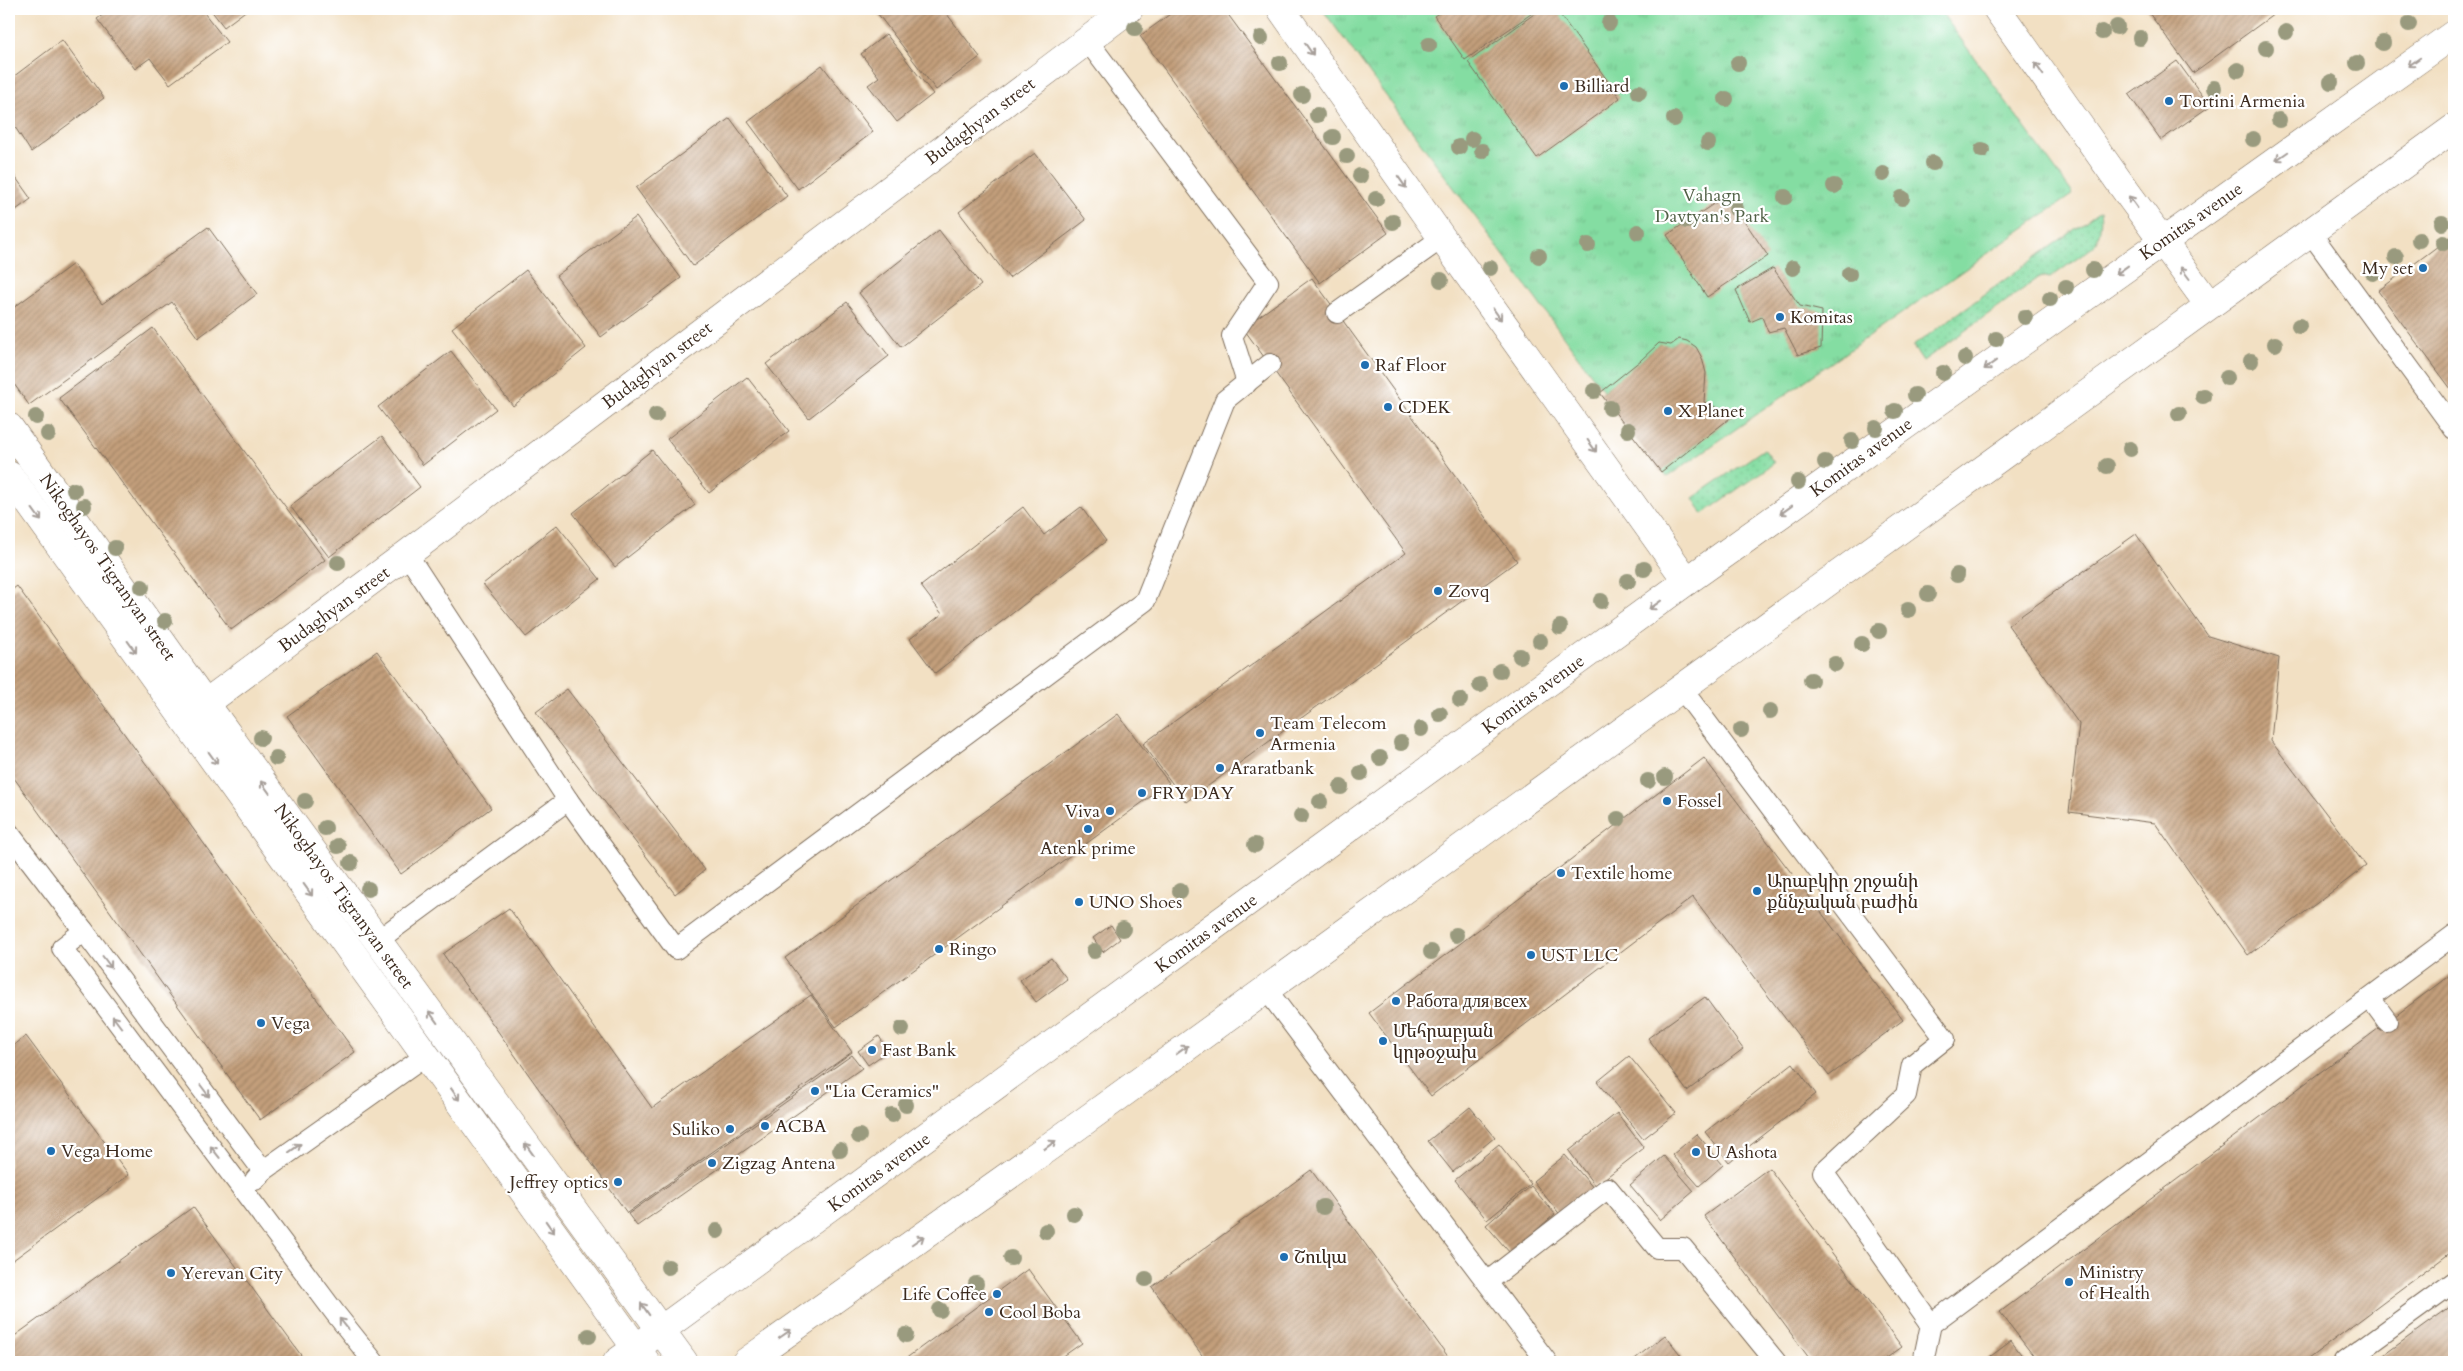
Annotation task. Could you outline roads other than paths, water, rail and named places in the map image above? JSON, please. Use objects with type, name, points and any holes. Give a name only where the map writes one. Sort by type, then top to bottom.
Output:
[{"type":"street","name":"Budaghyan street","points":[[195,711],[408,554],[1129,9]]},
{"type":"street","points":[[1281,9],[1687,581]]},
{"type":"street","points":[[1997,9],[2161,242],[2209,305]]},
{"type":"street","name":"Komitas avenue","points":[[633,1358],[661,1332],[1687,581],[2454,34]]},
{"type":"street","points":[[746,1362],[1266,989],[2454,128]]},
{"type":"street","name":"Nikoghayos Tigranyan street","points":[[9,427],[195,711],[633,1358]]},
{"type":"street","name":"Nikoghayos Tigranyan street","points":[[9,475],[377,941],[684,1362]]},
{"type":"lane","points":[[1087,40],[1268,282],[1232,336],[1247,383]]},
{"type":"lane","points":[[2310,232],[2454,429]]},
{"type":"lane","points":[[1337,313],[1442,238]]},
{"type":"lane","points":[[408,554],[568,800],[676,949],[1145,601],[1225,400],[1270,364]]},
{"type":"lane","points":[[1681,688],[1945,1040],[1912,1065],[1906,1095],[1823,1172],[1930,1324]]},
{"type":"lane","points":[[377,941],[568,800]]},
{"type":"lane","points":[[9,833],[263,1171]]},
{"type":"lane","points":[[84,931],[62,948],[374,1362]]},
{"type":"lane","points":[[1922,1362],[1930,1324],[2454,935]]},
{"type":"lane","points":[[1266,989],[1547,1362]]},
{"type":"lane","points":[[2370,998],[2387,1021]]},
{"type":"lane","points":[[245,1190],[263,1171],[427,1055]]},
{"type":"lane","points":[[1487,1282],[1608,1188],[1657,1248],[1683,1248],[1776,1362]]},
{"type":"lane","points":[[2344,1362],[2454,1282]]},
{"type":"place","name":"Billiard","points":[[1564,86]]},
{"type":"place","name":"Tortini Armenia","points":[[2169,101]]},
{"type":"place","name":"My set","points":[[2423,268]]},
{"type":"place","name":"Komitas","points":[[1780,317]]},
{"type":"place","name":"Raf Floor","points":[[1365,365]]},
{"type":"place","name":"CDEK","points":[[1388,407]]},
{"type":"place","name":"X Planet","points":[[1668,411]]},
{"type":"place","name":"Zovq","points":[[1438,591]]},
{"type":"place","name":"Team Telecom Armenia","points":[[1260,733]]},
{"type":"place","name":"Araratbank","points":[[1220,768]]},
{"type":"place","name":"FRY DAY","points":[[1142,793]]},
{"type":"place","name":"Fossel","points":[[1667,801]]},
{"type":"place","name":"Viva","points":[[1110,811]]},
{"type":"place","name":"Atenk prime","points":[[1088,829]]},
{"type":"place","name":"Textile home","points":[[1561,873]]},
{"type":"place","name":"Արաբկիր շրջանի քննչական բաժին","points":[[1757,891]]},
{"type":"place","name":"UNO Shoes","points":[[1079,902]]},
{"type":"place","name":"Ringo","points":[[939,949]]},
{"type":"place","name":"UST LLC","points":[[1531,955]]},
{"type":"place","name":"Работа для всех","points":[[1396,1001]]},
{"type":"place","name":"Vega","points":[[261,1023]]},
{"type":"place","name":"Մեհրաբյան կրթօջախ","points":[[1383,1041]]},
{"type":"place","name":"Fast Bank","points":[[872,1050]]},
{"type":"place","name":"\"Lia Ceramics\"","points":[[815,1091]]},
{"type":"place","name":"ACBA","points":[[765,1126]]},
{"type":"place","name":"Suliko","points":[[730,1129]]},
{"type":"place","name":"Vega Home","points":[[51,1151]]},
{"type":"place","name":"U Ashota","points":[[1696,1152]]},
{"type":"place","name":"Zigzag Antena","points":[[712,1163]]},
{"type":"place","name":"Jeffrey optics","points":[[618,1182]]},
{"type":"place","name":"Շուկա","points":[[1284,1257]]},
{"type":"place","name":"Yerevan City","points":[[171,1273]]},
{"type":"place","name":"Ministry of Health","points":[[2069,1282]]},
{"type":"place","name":"Life Coffee","points":[[997,1294]]},
{"type":"place","name":"Cool Boba","points":[[989,1312]]},
{"type":"park label","name":"Vahagn Davtyan's Park","points":[[1712,205]]}]
